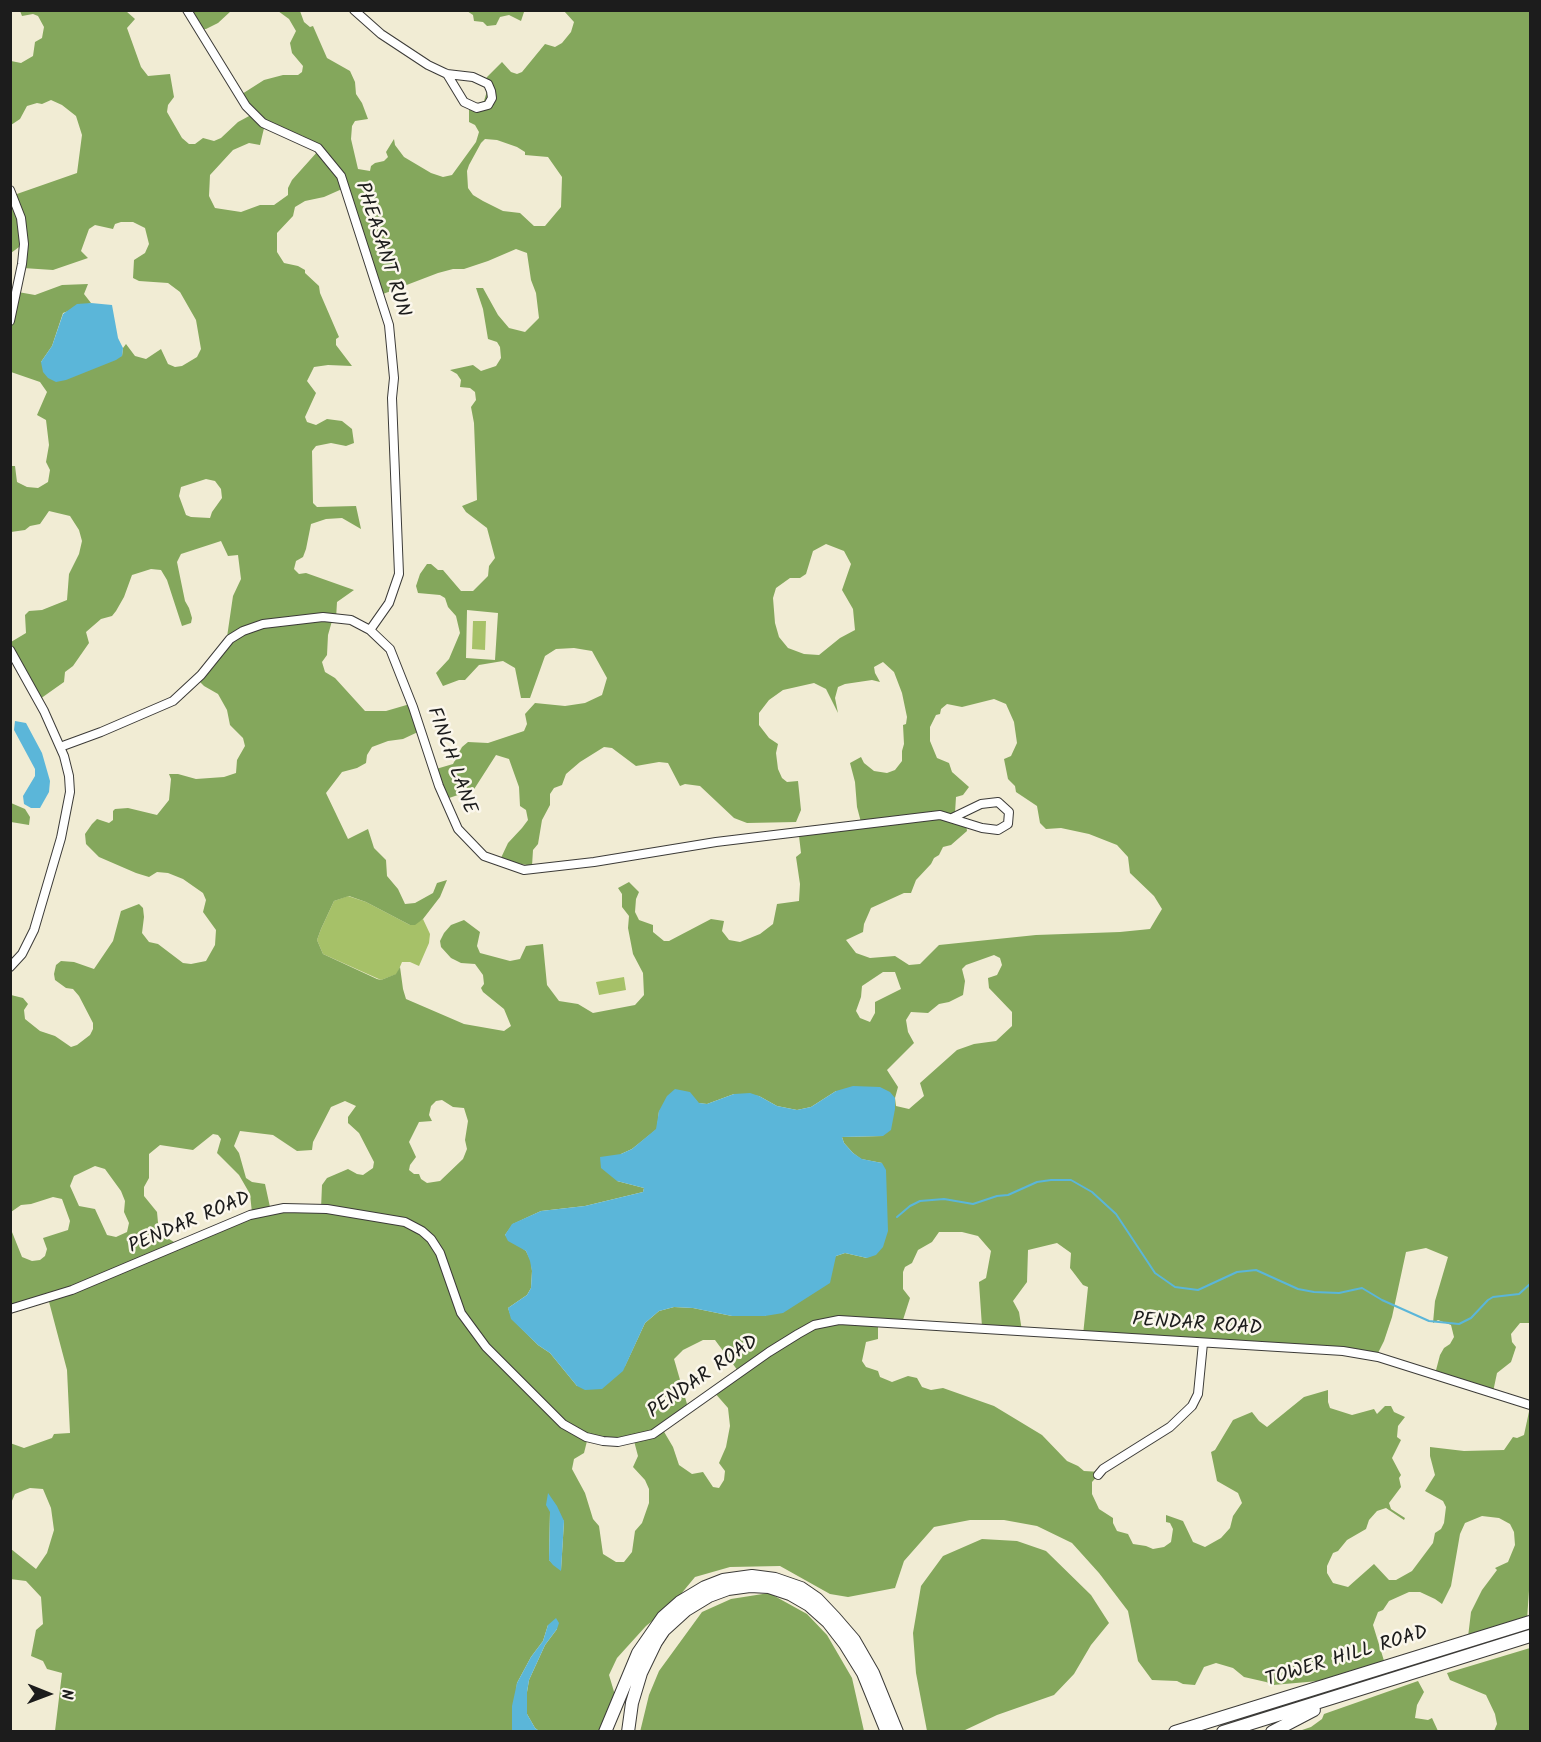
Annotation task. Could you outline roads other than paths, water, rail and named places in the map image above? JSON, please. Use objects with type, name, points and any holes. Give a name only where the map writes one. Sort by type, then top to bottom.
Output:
[{"type":"highway","points":[[605,1731],[638,1653],[663,1617],[680,1602],[705,1587],[723,1580],[752,1576],[775,1579],[801,1588],[817,1599],[835,1617],[854,1640],[873,1673],[897,1731]]},
{"type":"highway","points":[[628,1731],[632,1703],[641,1673],[664,1630],[686,1610],[709,1596],[728,1589],[750,1586],[769,1587],[790,1594],[809,1605],[828,1622],[863,1673],[887,1731]]},
{"type":"highway","name":"TOWER HILL ROAD","points":[[1175,1731],[1530,1622]]},
{"type":"highway","name":"TOWER HILL ROAD","points":[[1223,1731],[1530,1636]]},
{"type":"highway","points":[[1272,1731],[1307,1713],[1380,1683]]},
{"type":"street","name":"PHEASANT RUN","points":[[188,10],[246,106],[262,123],[318,148],[340,176],[390,325],[394,378],[392,398],[399,574],[389,603],[370,630]]},
{"type":"street","points":[[354,10],[381,34],[428,65],[447,74],[473,77],[488,84],[492,98],[488,105],[477,108],[464,102],[447,74]]},
{"type":"street","points":[[10,190],[21,218],[24,244],[10,321]]},
{"type":"street","name":"FINCH LANE","points":[[60,747],[173,701],[201,675],[230,639],[243,631],[263,624],[323,617],[351,620],[370,630],[390,649],[413,707],[439,786],[458,829],[484,856],[524,870],[594,862],[716,842],[940,815],[982,828],[998,830],[1008,824],[1009,812],[998,802],[981,804],[952,818]]},
{"type":"street","points":[[10,650],[44,711],[60,747],[69,776],[64,825],[34,930],[22,954],[10,967]]},
{"type":"street","name":"PENDAR ROAD","points":[[10,1309],[72,1290],[259,1212],[284,1208],[327,1209],[393,1220],[414,1226],[431,1239],[440,1253],[461,1313],[486,1347],[563,1424],[586,1437],[611,1442],[646,1436],[664,1428],[769,1352],[814,1326],[838,1320],[1364,1354],[1530,1405]]},
{"type":"street","points":[[1098,1476],[1103,1469],[1170,1427],[1192,1406],[1197,1394],[1203,1343]]},
{"type":"water","points":[[77,304],[112,305],[118,338],[123,348],[122,356],[66,380],[56,382],[48,378],[43,372],[41,362],[52,346],[63,314]]},
{"type":"water","points":[[15,721],[26,723],[42,753],[50,781],[49,792],[40,808],[31,808],[24,804],[23,796],[35,776],[35,769],[14,730]]},
{"type":"water","points":[[853,1086],[880,1087],[890,1092],[895,1098],[891,1130],[883,1136],[842,1137],[853,1153],[862,1159],[882,1163],[886,1170],[888,1231],[883,1247],[876,1255],[867,1258],[845,1253],[836,1256],[830,1283],[783,1313],[765,1316],[732,1316],[693,1308],[674,1307],[659,1311],[645,1323],[623,1371],[602,1389],[585,1390],[577,1386],[550,1353],[538,1345],[511,1319],[508,1308],[527,1295],[531,1288],[532,1271],[526,1251],[508,1241],[505,1235],[512,1224],[541,1211],[585,1206],[643,1192],[644,1188],[617,1181],[601,1168],[600,1157],[621,1154],[632,1149],[656,1129],[659,1111],[667,1096],[675,1089],[690,1092],[699,1103],[707,1104],[734,1094],[750,1093],[777,1106],[797,1110],[811,1107],[836,1091]]},
{"type":"water","points":[[548,1493],[564,1521],[561,1571],[549,1560],[550,1512],[546,1505]]},
{"type":"water","points":[[556,1618],[559,1623],[557,1629],[545,1645],[529,1680],[527,1692],[527,1714],[539,1731],[512,1731],[512,1706],[517,1683],[543,1641],[548,1625]]},
{"type":"waterway","points":[[897,1217],[920,1201],[944,1199],[973,1204],[1008,1195],[1037,1182],[1071,1180],[1092,1192],[1116,1214],[1155,1273],[1175,1287],[1198,1290],[1237,1272],[1256,1270],[1298,1289],[1314,1292],[1339,1293],[1362,1288],[1382,1300],[1429,1321],[1459,1324],[1471,1318],[1493,1297],[1519,1294],[1530,1284]]}]
